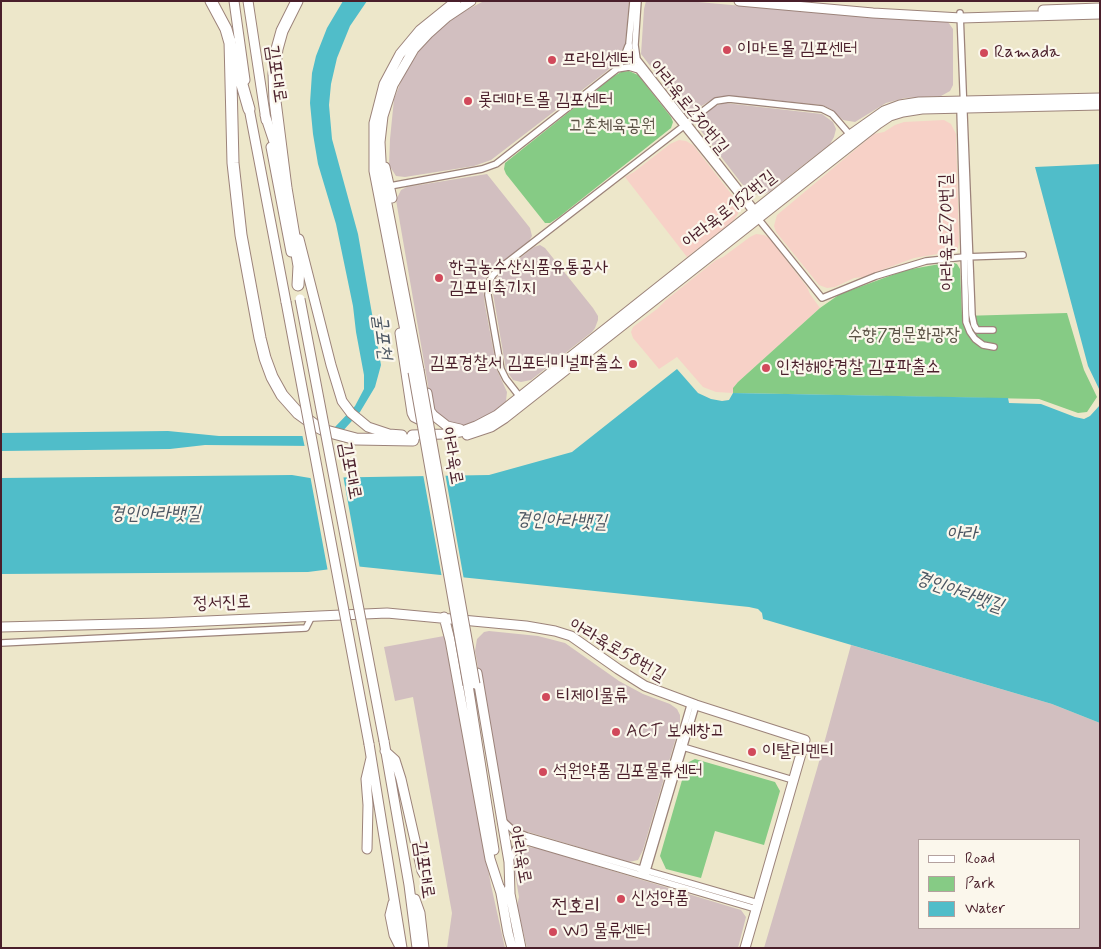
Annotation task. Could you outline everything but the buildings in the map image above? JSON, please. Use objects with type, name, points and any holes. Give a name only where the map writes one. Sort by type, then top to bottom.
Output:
[{"type":"highway","points":[[211,1],[230,41],[249,109]]},
{"type":"highway","points":[[297,1],[282,31],[277,49],[274,74],[275,101],[286,188],[299,266],[298,285]]},
{"type":"highway","points":[[230,41],[233,163],[241,236],[264,358],[277,387],[289,403],[306,419],[326,431],[348,437],[370,439],[413,437]]},
{"type":"street","name":"김포대로","points":[[234,1],[249,109],[370,744],[402,948]]},
{"type":"street","name":"김포대로","points":[[248,1],[265,115],[384,742],[409,885],[417,948]]},
{"type":"street","name":"아라육로","points":[[377,158],[374,123],[384,84],[391,69],[407,44],[420,30],[456,1]]},
{"type":"street","name":"아라육로","points":[[471,1],[456,10],[432,30],[404,63],[386,102],[374,171],[416,371],[472,684],[512,948]]},
{"type":"street","name":"아라육로230번길","points":[[633,1],[630,43],[631,58],[638,70],[685,124]]},
{"type":"street","name":"아라육로230번길","points":[[638,1],[635,45],[637,58],[685,124],[822,298],[862,281],[907,266],[936,260],[967,257]]},
{"type":"street","points":[[739,1],[873,13],[960,15],[1100,14]]},
{"type":"street","points":[[796,1],[960,15],[1100,8]]},
{"type":"street","name":"아라육로270번길","points":[[960,15],[970,321]]},
{"type":"street","points":[[390,186],[492,166],[617,69],[624,59],[630,43]]},
{"type":"street","points":[[617,69],[628,67],[638,70]]},
{"type":"street","name":"아라육로152번길","points":[[963,106],[1100,98]]},
{"type":"street","points":[[520,397],[501,369],[488,290],[491,278],[500,268],[685,124],[716,101],[729,99],[822,109],[832,114],[853,139]]},
{"type":"street","name":"아라육로152번길","points":[[413,437],[468,429],[492,418],[853,139],[878,114],[892,108],[919,102],[963,106],[1100,105]]},
{"type":"street","points":[[265,115],[278,152],[331,365],[342,401],[361,423],[381,432],[413,437]]},
{"type":"street","points":[[430,405],[430,412],[427,417],[420,419],[414,417],[396,309],[373,196],[370,169],[377,158],[386,169],[390,186],[433,415],[451,428],[468,429]]},
{"type":"street","name":"아라육로152번길","points":[[413,437],[463,436],[480,432],[496,424],[756,214]]},
{"type":"street","points":[[967,257],[1022,255]]},
{"type":"street","points":[[970,321],[979,330],[982,338],[979,342]]},
{"type":"street","points":[[970,321],[972,335],[979,342],[994,347]]},
{"type":"street","points":[[979,330],[993,330]]},
{"type":"street","name":"정서진로","points":[[1,627],[161,623],[387,613],[444,617]]},
{"type":"street","points":[[1,643],[306,628],[312,616]]},
{"type":"street","points":[[444,617],[450,640],[490,859],[505,893]]},
{"type":"street","name":"아라육로58번길","points":[[444,617],[526,626],[563,633],[583,643],[638,682],[660,692],[805,740],[745,948]]},
{"type":"street","points":[[469,621],[509,862],[505,893]]},
{"type":"street","points":[[450,640],[456,636],[470,636]]},
{"type":"street","points":[[643,873],[683,747],[692,704]]},
{"type":"street","points":[[643,873],[692,704]]},
{"type":"street","points":[[683,747],[793,780]]},
{"type":"street","points":[[385,751],[394,760],[399,772],[422,871],[428,881]]},
{"type":"street","points":[[367,849],[368,804],[366,779],[372,756]]},
{"type":"street","points":[[501,820],[519,833],[643,873]]},
{"type":"street","points":[[509,862],[516,848],[528,842],[757,906]]},
{"type":"street","points":[[409,885],[420,913],[424,948]]},
{"type":"street","name":"아라육로","points":[[505,893],[521,948]]},
{"type":"shaded area","points":[[484,1],[629,1],[625,44],[617,60],[607,71],[491,160],[474,166],[405,177],[396,176],[389,165],[390,139],[394,99],[402,79],[419,51],[438,31],[459,14]]},
{"type":"shaded area","points":[[646,1],[687,1],[866,17],[948,22],[953,29],[953,85],[950,91],[941,96],[905,98],[886,103],[855,122],[843,120],[831,109],[822,105],[733,96],[716,97],[695,110],[687,111],[641,54]]},
{"type":"shaded area","points":[[725,103],[822,114],[833,122],[836,129],[834,137],[830,144],[769,192],[762,195],[753,194],[742,184],[698,127],[698,121],[703,115],[715,106]]},
{"type":"shaded area","points":[[944,120],[951,124],[956,134],[958,248],[950,252],[914,258],[863,277],[854,278],[835,287],[827,288],[819,285],[776,232],[774,226],[777,215],[874,134],[884,132],[904,122]]},
{"type":"shaded area","points":[[679,140],[693,145],[739,206],[738,214],[733,221],[687,257],[625,177],[670,144]]},
{"type":"shaded area","points":[[487,174],[530,228],[532,236],[529,241],[490,272],[483,288],[497,370],[507,392],[506,401],[489,416],[465,426],[451,425],[435,413],[429,391],[396,200],[401,190],[407,187]]},
{"type":"shaded area","points":[[756,234],[764,235],[770,239],[807,287],[820,308],[738,382],[733,388],[733,393],[716,392],[703,387],[677,357],[659,369],[633,338],[631,332],[633,327],[716,260]]},
{"type":"shaded area","points":[[540,245],[545,248],[593,308],[598,316],[598,320],[592,332],[531,380],[521,382],[513,380],[506,370],[492,288],[495,280],[501,273],[534,247]]},
{"type":"shaded area","points":[[484,632],[538,636],[565,643],[619,681],[677,709],[680,715],[680,724],[643,850],[638,860],[629,862],[515,828],[506,821],[475,651],[477,639]]},
{"type":"shaded area","points":[[444,636],[491,885],[505,948],[447,948],[452,913],[413,697],[395,701],[384,647]]},
{"type":"shaded area","points":[[851,645],[1052,704],[1100,723],[1100,948],[764,948],[817,769]]},
{"type":"shaded area","points":[[528,847],[537,848],[741,910],[746,917],[738,948],[527,948],[517,906],[519,897],[513,862],[518,852]]},
{"type":"green space","name":"고촌체육공원","points":[[629,71],[638,75],[671,117],[673,122],[671,128],[559,217],[550,223],[545,223],[506,174],[504,169],[505,163],[614,76],[621,72]]},
{"type":"green space","name":"수향7경문화광장","points":[[951,262],[957,264],[960,269],[962,316],[1067,313],[1084,370],[1097,397],[1087,412],[1078,413],[1039,399],[733,393],[733,388],[738,382],[820,308],[840,294],[906,270]]},
{"type":"green space","points":[[695,759],[775,782],[780,791],[764,845],[715,831],[701,878],[666,869],[660,856],[687,763]]},
{"type":"water","points":[[343,1],[367,1],[350,26],[337,58],[331,84],[329,105],[332,139],[358,234],[381,365],[375,387],[360,412],[341,433],[314,446],[205,445],[170,449],[1,451],[1,433],[168,431],[219,436],[314,436],[327,433],[355,406],[364,389],[364,375],[353,306],[336,224],[318,164],[310,103],[312,73],[316,56],[327,28]]},
{"type":"water","points":[[1100,164],[1100,391],[1088,366],[1035,167]]},
{"type":"water","name":"아라","points":[[677,369],[698,393],[711,399],[722,401],[729,400],[733,393],[1008,398],[1009,403],[1041,404],[1084,419],[1090,416],[1100,405],[1100,723],[1052,704],[763,619],[762,613],[758,609],[749,607],[354,566],[308,572],[1,574],[1,478],[292,475],[310,478],[489,475],[572,452]]},
{"type":"pier","points":[[334,425],[337,440],[329,445],[305,448],[302,434],[323,432]]},
{"type":"pier","points":[[445,473],[464,580],[442,578],[423,474]]},
{"type":"pier","points":[[310,475],[343,475],[360,569],[328,572]]},
{"type":"place","name":"이마트몰 김포센터","points":[[727,50]]},
{"type":"place","name":"Ramada","points":[[984,53]]},
{"type":"place","name":"프라임센터","points":[[552,60]]},
{"type":"place","name":"롯데마트몰 김포센터","points":[[468,101]]},
{"type":"place","name":"한국농수산식품유통공사 김포비축기지","points":[[439,278]]},
{"type":"place","name":"김포경찰서 김포터미널파출소","points":[[633,364]]},
{"type":"place","name":"인천해양경찰 김포파출소","points":[[766,368]]},
{"type":"place","name":"티제이물류","points":[[546,697]]},
{"type":"place","name":"ACT 보세창고","points":[[616,732]]},
{"type":"place","name":"이탈리멘티","points":[[752,752]]},
{"type":"place","name":"석원약품 김포물류센터","points":[[543,772]]},
{"type":"place","name":"신성약품","points":[[621,899]]},
{"type":"place","name":"WJ 물류센터","points":[[553,932]]},
{"type":"district","name":"전호리","points":[[576,908]]},
{"type":"water label","name":"굴포천","points":[[381,337]]},
{"type":"water label","name":"경인아라뱃길","points":[[155,515]]},
{"type":"water label","name":"경인아라뱃길","points":[[561,522]]},
{"type":"water label","name":"경인아라뱃길","points":[[959,593]]}]
